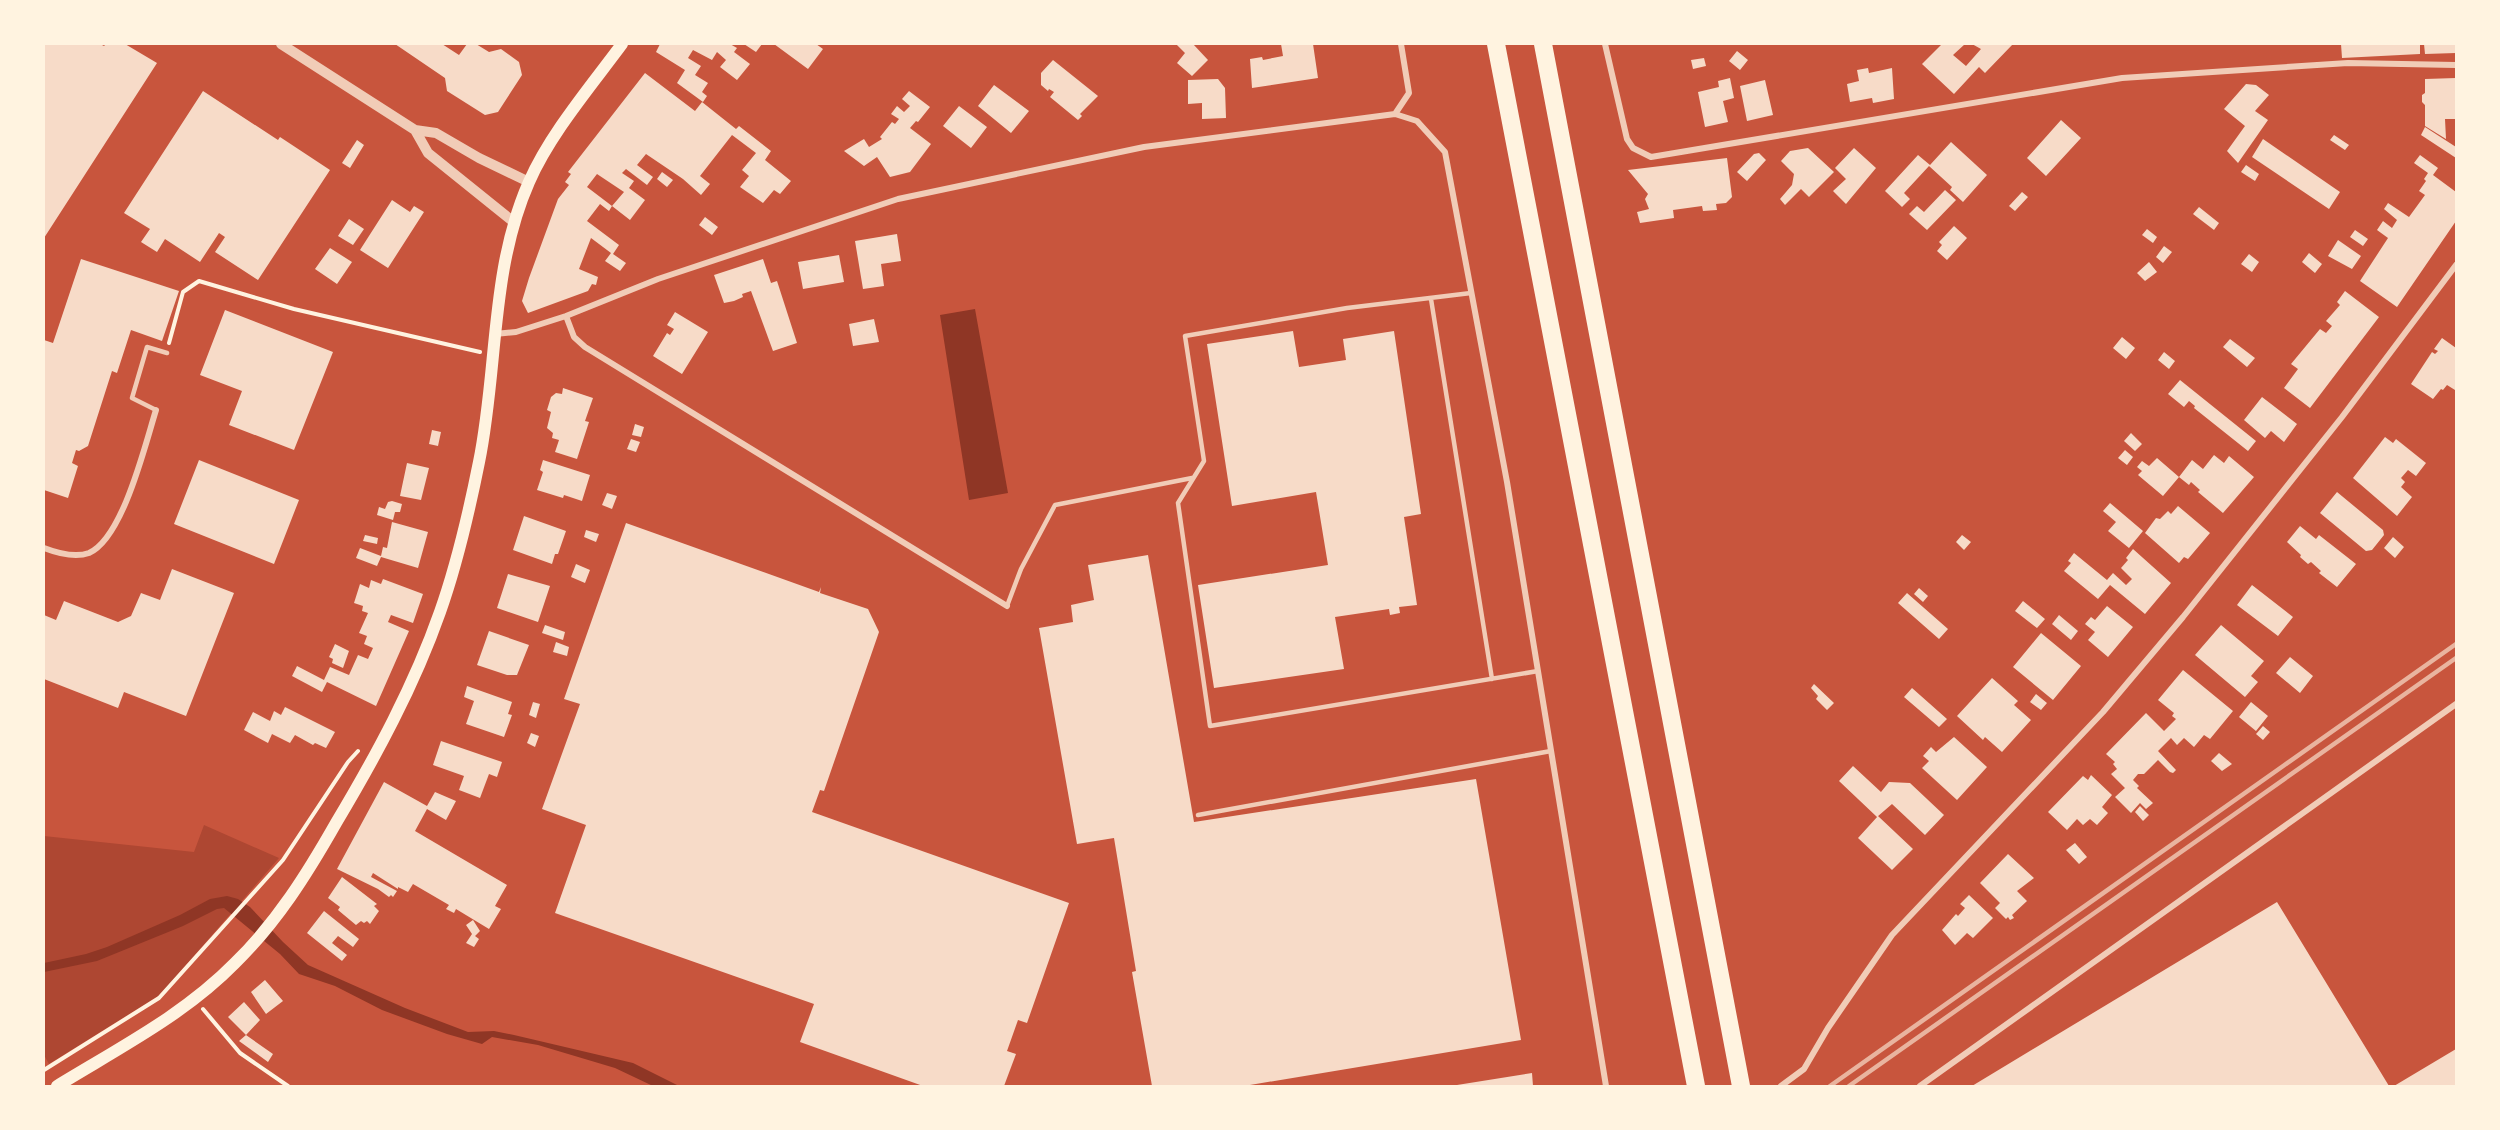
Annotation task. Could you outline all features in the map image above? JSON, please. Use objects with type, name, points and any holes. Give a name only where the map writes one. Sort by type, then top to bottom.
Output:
[{"type":"highway","points":[[1496,44],[1696,1086]]},
{"type":"highway","points":[[1543,44],[1741,1086]]},
{"type":"main road","points":[[57,1086],[169,1018],[234,965],[292,897],[347,805],[398,710],[436,623],[453,570],[480,459],[504,268],[515,223],[529,182],[564,123],[622,44]]},
{"type":"street","points":[[281,44],[415,130],[436,133],[479,158],[529,182]]},
{"type":"street","points":[[1395,114],[1409,93],[1401,44]]},
{"type":"street","points":[[1605,44],[1627,140],[1633,148],[1651,157],[2122,78],[2348,63],[2457,65]]},
{"type":"street","points":[[494,334],[516,332],[566,316],[658,279],[898,199],[1144,147],[1395,114],[1416,121],[1444,152],[1507,482],[1606,1086]]},
{"type":"street","points":[[415,130],[428,153],[515,223]]},
{"type":"street","points":[[1781,1086],[1804,1069],[1892,935],[2103,712],[2183,617],[2342,417],[2457,265]]},
{"type":"street","points":[[566,316],[574,337],[585,347],[1007,606]]},
{"type":"street","points":[[44,548],[71,555],[87,554],[102,545],[118,519],[139,466],[156,410]]},
{"type":"street","points":[[1920,1086],[2457,704]]},
{"type":"lane","points":[[1471,293],[1347,308],[1185,336],[1204,461],[1178,503],[1210,726],[1538,671]]},
{"type":"lane","points":[[1431,299],[1492,679]]},
{"type":"lane","points":[[156,410],[132,399],[147,347],[167,353]]},
{"type":"lane","points":[[1007,606],[1021,569],[1055,505],[1192,478]]},
{"type":"lane","points":[[1198,815],[1551,751]]},
{"type":"path","points":[[167,353],[183,292],[199,281],[294,309],[492,355]]},
{"type":"path","points":[[44,1070],[159,998],[284,860],[348,762]]},
{"type":"path","points":[[203,1009],[240,1053],[288,1086]]},
{"type":"shaded area","points":[[975,309],[1008,493],[969,500],[940,315]]},
{"type":"shaded area","points":[[204,825],[279,858],[160,995],[49,1064],[44,1055],[44,836],[194,852]]},
{"type":"shaded area","points":[[227,896],[238,899],[250,907],[308,965],[405,1008],[468,1032],[494,1031],[633,1063],[679,1086],[653,1086],[615,1068],[538,1045],[492,1037],[482,1044],[382,1010],[335,986],[299,974],[280,954],[224,908],[97,961],[44,972],[44,963],[107,947],[180,915],[210,899]]},
{"type":"building","points":[[44,44],[100,44],[104,46],[106,44],[125,44],[157,63],[44,238]]},
{"type":"building","points":[[395,44],[442,44],[459,55],[467,44],[476,44],[489,52],[501,49],[519,62],[522,75],[498,112],[485,115],[447,91],[445,78]]},
{"type":"building","points":[[660,44],[730,44],[737,48],[734,52],[750,64],[737,80],[720,67],[726,60],[717,52],[712,60],[693,50],[688,58],[701,66],[695,75],[708,83],[702,92],[707,96],[703,102],[677,83],[685,70],[656,52]]},
{"type":"building","points":[[744,44],[762,44],[756,52]]},
{"type":"building","points":[[774,44],[816,44],[823,49],[808,69]]},
{"type":"building","points":[[1176,44],[1193,44],[1208,60],[1192,76],[1177,63],[1185,53]]},
{"type":"building","points":[[1281,44],[1313,44],[1318,78],[1252,88],[1250,59],[1262,57],[1263,60],[1283,56]]},
{"type":"building","points":[[1942,44],[1965,44],[1953,55],[1966,66],[1981,49],[1972,44],[2013,44],[1985,73],[1979,67],[1954,94],[1922,64]]},
{"type":"building","points":[[2341,44],[2420,44],[2420,54],[2342,58]]},
{"type":"building","points":[[2424,44],[2456,44],[2456,53],[2425,54]]},
{"type":"building","points":[[1737,51],[1748,60],[1740,70],[1729,61]]},
{"type":"building","points":[[1704,58],[1706,66],[1693,69],[1691,60]]},
{"type":"building","points":[[1053,60],[1098,96],[1080,114],[1082,116],[1078,120],[1050,97],[1054,92],[1049,89],[1048,91],[1041,85],[1041,73]]},
{"type":"building","points":[[1868,68],[1869,73],[1892,68],[1894,99],[1873,103],[1872,98],[1850,102],[1847,84],[1859,81],[1857,70]]},
{"type":"building","points":[[645,73],[695,111],[702,102],[736,129],[739,126],[771,151],[765,160],[791,181],[780,194],[774,190],[763,203],[740,187],[749,176],[742,170],[756,153],[732,135],[700,176],[710,184],[701,195],[683,179],[646,154],[637,165],[653,177],[647,185],[626,169],[622,173],[634,181],[629,188],[645,200],[630,220],[612,206],[609,211],[600,204],[587,221],[619,245],[613,254],[626,263],[620,271],[605,261],[611,253],[591,238],[579,269],[598,277],[596,285],[592,284],[588,291],[528,313],[522,301],[558,199],[569,185],[565,182],[571,174],[568,172]],"holes":[[[597,174],[624,192],[612,206],[587,187]]]},
{"type":"building","points":[[1730,78],[1734,98],[1723,101],[1728,122],[1705,127],[1698,92],[1719,87],[1718,81]]},
{"type":"building","points":[[2456,78],[2456,119],[2445,119],[2446,139],[2425,126],[2425,105],[2422,102],[2422,95],[2425,93],[2425,79]]},
{"type":"building","points":[[1218,79],[1225,88],[1226,118],[1202,119],[1202,103],[1188,104],[1188,80]]},
{"type":"building","points":[[1765,80],[1773,115],[1747,121],[1740,86]]},
{"type":"building","points":[[2246,84],[2256,85],[2269,95],[2255,111],[2268,120],[2238,163],[2227,151],[2245,126],[2224,109]]},
{"type":"building","points":[[994,85],[1029,111],[1011,133],[978,106]]},
{"type":"building","points":[[203,91],[278,140],[280,137],[330,170],[258,280],[215,252],[225,237],[219,233],[200,262],[165,239],[157,252],[141,242],[150,229],[124,213]]},
{"type":"building","points":[[909,91],[930,107],[910,128],[931,144],[910,172],[890,177],[877,157],[864,166],[844,151],[864,139],[869,147],[882,139],[880,137],[892,122],[895,124],[899,119],[891,114],[897,106],[904,112],[910,106],[902,99]]},
{"type":"building","points":[[959,106],[987,127],[971,148],[943,126]]},
{"type":"building","points":[[2061,120],[2081,138],[2046,176],[2027,158]]},
{"type":"building","points":[[2425,127],[2456,147],[2456,158],[2421,135]]},
{"type":"building","points":[[2334,135],[2349,145],[2345,150],[2330,140]]},
{"type":"building","points":[[2263,139],[2340,192],[2329,209],[2252,157]]},
{"type":"building","points":[[357,140],[364,145],[350,168],[342,163]]},
{"type":"building","points":[[1951,142],[1987,175],[1963,202],[1950,190],[1952,187],[1929,166],[1904,193],[1910,199],[1902,207],[1885,191],[1918,155],[1930,165]]},
{"type":"building","points":[[1808,148],[1834,172],[1809,197],[1801,189],[1785,205],[1780,199],[1792,185],[1794,174],[1781,161],[1790,151]]},
{"type":"building","points":[[1854,148],[1876,168],[1846,204],[1833,191],[1846,179],[1835,168]]},
{"type":"building","points":[[1759,153],[1766,160],[1747,181],[1737,172],[1754,154]]},
{"type":"building","points":[[2420,155],[2438,168],[2433,175],[2456,192],[2456,221],[2397,307],[2360,281],[2388,238],[2377,230],[2383,221],[2392,228],[2397,220],[2384,209],[2388,203],[2409,217],[2425,195],[2419,191],[2428,173],[2414,163]]},
{"type":"building","points":[[1727,158],[1732,197],[1726,203],[1716,204],[1717,210],[1703,211],[1702,206],[1673,210],[1674,218],[1640,223],[1637,212],[1649,209],[1645,199],[1648,194],[1628,170]]},
{"type":"building","points":[[2246,165],[2259,174],[2255,181],[2241,172]]},
{"type":"building","points":[[662,172],[673,180],[667,187],[657,179]]},
{"type":"building","points":[[1945,190],[1956,200],[1927,230],[1909,214],[1917,206],[1924,212]]},
{"type":"building","points":[[2022,192],[2028,197],[2015,211],[2009,206]]},
{"type":"building","points":[[392,200],[410,212],[414,206],[424,212],[388,268],[360,250]]},
{"type":"building","points":[[2199,207],[2219,223],[2214,230],[2193,214]]},
{"type":"building","points":[[705,217],[718,227],[712,235],[699,225]]},
{"type":"building","points":[[349,219],[364,229],[353,245],[338,236]]},
{"type":"building","points":[[1954,226],[1967,238],[1947,260],[1937,251],[1942,245],[1939,242]]},
{"type":"building","points":[[2147,229],[2157,237],[2153,243],[2142,235]]},
{"type":"building","points":[[2355,230],[2368,239],[2363,246],[2350,237]]},
{"type":"building","points":[[897,234],[901,261],[881,264],[884,286],[863,289],[855,241]]},
{"type":"building","points":[[2338,240],[2361,256],[2352,269],[2328,256]]},
{"type":"building","points":[[2164,246],[2172,252],[2163,263],[2156,257]]},
{"type":"building","points":[[330,248],[352,262],[337,284],[315,269]]},
{"type":"building","points":[[2309,253],[2322,264],[2315,273],[2302,262]]},
{"type":"building","points":[[2249,254],[2259,262],[2252,272],[2241,264]]},
{"type":"building","points":[[839,255],[844,282],[803,289],[798,262]]},
{"type":"building","points":[[81,259],[179,291],[162,341],[131,330],[117,373],[112,371],[88,446],[79,451],[76,450],[72,463],[78,466],[68,498],[44,490],[44,340],[53,343]]},
{"type":"building","points":[[763,259],[771,283],[777,281],[797,343],[773,351],[751,291],[742,294],[743,297],[734,301],[724,303],[714,275]]},
{"type":"building","points":[[2149,262],[2157,272],[2145,281],[2137,273]]},
{"type":"building","points":[[2345,291],[2379,317],[2310,408],[2284,388],[2298,369],[2291,364],[2320,329],[2326,333],[2332,326],[2326,321],[2340,305],[2337,302]]},
{"type":"building","points":[[225,310],[333,352],[294,450],[229,425],[242,391],[200,375]]},
{"type":"building","points":[[675,312],[708,332],[682,374],[653,356],[667,333],[670,335],[674,329],[667,325]]},
{"type":"building","points":[[874,319],[879,342],[853,346],[849,324]]},
{"type":"building","points":[[1293,331],[1299,367],[1346,360],[1343,339],[1394,331],[1421,514],[1404,517],[1417,605],[1399,607],[1400,613],[1390,615],[1389,609],[1335,617],[1344,669],[1214,688],[1198,585],[1328,565],[1316,492],[1232,506],[1207,344]]},
{"type":"building","points":[[2122,337],[2135,348],[2126,359],[2113,348]]},
{"type":"building","points":[[2442,338],[2456,348],[2456,388],[2455,390],[2447,385],[2433,399],[2411,384],[2432,352],[2435,354],[2438,351],[2434,349]]},
{"type":"building","points":[[2230,339],[2255,358],[2247,367],[2223,347]]},
{"type":"building","points":[[2164,352],[2175,361],[2169,369],[2158,360]]},
{"type":"building","points":[[2180,380],[2256,441],[2248,451],[2194,408],[2195,406],[2189,401],[2184,407],[2168,394]]},
{"type":"building","points":[[563,388],[593,398],[585,421],[589,422],[577,459],[555,452],[559,440],[552,438],[553,433],[547,428],[551,412],[547,410],[551,397],[556,393],[562,394]]},
{"type":"building","points":[[2262,397],[2297,424],[2284,442],[2271,431],[2265,438],[2244,420]]},
{"type":"building","points":[[635,424],[644,427],[641,437],[632,435]]},
{"type":"building","points":[[432,430],[441,432],[438,446],[429,444]]},
{"type":"building","points":[[2131,433],[2142,444],[2135,451],[2124,441]]},
{"type":"building","points":[[2385,437],[2393,443],[2396,439],[2426,463],[2416,476],[2408,470],[2401,478],[2405,482],[2401,487],[2412,497],[2397,516],[2353,478]]},
{"type":"building","points":[[631,439],[640,442],[636,452],[627,449]]},
{"type":"building","points":[[2125,450],[2133,457],[2127,465],[2118,458]]},
{"type":"building","points":[[2214,455],[2224,463],[2229,456],[2254,477],[2223,513],[2198,492],[2200,490],[2191,482],[2189,485],[2179,477],[2192,460],[2203,469]]},
{"type":"building","points":[[2157,458],[2179,477],[2163,496],[2138,475],[2142,471],[2137,467],[2142,461],[2149,466]]},
{"type":"building","points":[[199,460],[299,500],[274,564],[174,524]]},
{"type":"building","points":[[543,460],[590,475],[582,501],[537,490],[543,472],[540,470]]},
{"type":"building","points":[[407,463],[429,468],[421,500],[400,496]]},
{"type":"building","points":[[2337,492],[2383,530],[2384,535],[2372,550],[2366,551],[2320,513]]},
{"type":"building","points":[[607,493],[617,496],[612,509],[602,505]]},
{"type":"building","points":[[388,502],[402,504],[400,512],[395,512],[393,520],[377,515],[379,507],[385,509]]},
{"type":"building","points":[[2110,503],[2143,531],[2129,548],[2108,531],[2116,522],[2103,511]]},
{"type":"building","points":[[2178,506],[2210,533],[2188,559],[2184,557],[2179,563],[2145,533],[2156,518],[2160,519],[2168,511],[2171,514]]},
{"type":"building","points":[[524,516],[566,531],[552,564],[513,550]]},
{"type":"building","points":[[392,522],[428,532],[418,568],[381,557],[377,566],[356,558],[360,548],[381,556],[383,547],[387,548]]},
{"type":"building","points":[[626,523],[819,592],[821,587],[820,593],[868,609],[879,632],[824,791],[820,790],[812,812],[1069,903],[1027,1023],[1018,1020],[1007,1051],[1016,1054],[1004,1086],[923,1086],[800,1042],[814,1004],[555,913],[586,825],[542,809],[580,704],[564,699]]},
{"type":"building","points":[[2300,526],[2316,539],[2319,535],[2356,564],[2337,587],[2319,573],[2321,571],[2311,562],[2308,564],[2300,557],[2301,555],[2287,542]]},
{"type":"building","points":[[586,530],[599,534],[596,542],[584,537]]},
{"type":"building","points":[[365,535],[378,538],[377,544],[363,541]]},
{"type":"building","points":[[1962,535],[1971,542],[1964,550],[1956,542]]},
{"type":"building","points":[[2393,537],[2404,547],[2395,558],[2384,548]]},
{"type":"building","points":[[2133,549],[2171,583],[2145,614],[2110,585],[2098,599],[2064,571],[2071,563],[2068,561],[2074,553],[2107,580],[2113,573],[2126,585],[2132,579],[2121,568]]},
{"type":"building","points":[[1148,555],[1194,822],[1476,779],[1521,1040],[1244,1086],[1152,1086],[1132,972],[1136,971],[1114,838],[1077,844],[1039,628],[1073,622],[1071,605],[1094,600],[1088,565]]},
{"type":"building","points":[[576,564],[590,570],[585,583],[571,577]]},
{"type":"building","points":[[172,569],[234,593],[186,716],[124,692],[118,708],[44,679],[44,615],[56,620],[64,601],[118,622],[131,616],[141,593],[160,600]]},
{"type":"building","points":[[508,574],[550,586],[538,622],[497,608]]},
{"type":"building","points":[[383,579],[423,594],[413,623],[391,615],[388,622],[409,631],[376,706],[327,682],[322,692],[292,676],[297,666],[324,680],[330,667],[349,675],[358,655],[368,659],[373,648],[364,644],[367,636],[359,633],[368,613],[362,611],[363,606],[354,603],[360,584],[369,588],[371,580],[381,584]]},
{"type":"building","points":[[2252,585],[2293,617],[2278,636],[2237,605]]},
{"type":"building","points":[[1919,588],[1928,596],[1923,602],[1914,594]]},
{"type":"building","points":[[1907,593],[1948,629],[1939,639],[1898,603]]},
{"type":"building","points":[[2023,601],[2045,619],[2037,628],[2015,611]]},
{"type":"building","points":[[2107,606],[2133,627],[2108,657],[2088,640],[2095,632],[2085,624],[2091,617],[2095,620]]},
{"type":"building","points":[[2059,615],[2078,631],[2071,640],[2052,624]]},
{"type":"building","points":[[545,625],[565,632],[563,640],[542,633]]},
{"type":"building","points":[[2221,625],[2264,661],[2251,676],[2258,682],[2245,697],[2195,655]]},
{"type":"building","points":[[489,631],[529,645],[517,675],[507,675],[477,665]]},
{"type":"building","points":[[2041,633],[2081,666],[2053,700],[2013,667]]},
{"type":"building","points":[[556,642],[569,647],[567,656],[553,652]]},
{"type":"building","points":[[335,644],[349,651],[343,668],[332,663],[333,659],[329,657]]},
{"type":"building","points":[[2290,657],[2313,676],[2300,693],[2276,673]]},
{"type":"building","points":[[2183,670],[2233,711],[2210,739],[2204,735],[2194,747],[2184,738],[2177,745],[2171,738],[2158,751],[2176,770],[2173,773],[2170,772],[2158,760],[2144,774],[2138,774],[2133,780],[2139,786],[2137,788],[2153,803],[2146,809],[2140,803],[2131,813],[2115,797],[2125,788],[2111,774],[2117,769],[2113,764],[2115,762],[2106,754],[2146,713],[2164,731],[2176,719],[2172,716],[2174,713],[2158,700]]},
{"type":"building","points":[[1992,678],[2018,701],[2014,705],[2031,720],[2002,752],[1985,737],[1983,740],[1957,716]]},
{"type":"building","points":[[1814,684],[1834,703],[1827,710],[1816,699],[1818,696],[1811,688]]},
{"type":"building","points":[[467,686],[512,702],[508,714],[512,715],[504,737],[466,724],[474,701],[464,697]]},
{"type":"building","points":[[1912,688],[1947,719],[1939,727],[1904,697]]},
{"type":"building","points":[[2036,694],[2047,703],[2041,710],[2030,702]]},
{"type":"building","points":[[533,702],[540,704],[536,718],[529,715]]},
{"type":"building","points":[[2251,702],[2268,716],[2256,731],[2239,717]]},
{"type":"building","points":[[285,707],[335,732],[326,748],[315,743],[313,745],[295,735],[290,743],[272,734],[268,743],[244,730],[253,712],[270,721],[274,711],[281,715]]},
{"type":"building","points":[[2263,726],[2270,732],[2263,740],[2256,734]]},
{"type":"building","points":[[531,733],[539,736],[535,747],[527,743]]},
{"type":"building","points":[[1954,737],[1987,767],[1957,800],[1922,768],[1929,761],[1923,756],[1931,747],[1936,752]]},
{"type":"building","points":[[441,741],[502,762],[497,777],[489,774],[480,798],[459,790],[464,776],[433,765]]},
{"type":"building","points":[[2219,753],[2232,764],[2222,771],[2211,761]]},
{"type":"building","points":[[1853,766],[1881,792],[1889,782],[1910,783],[1944,815],[1925,835],[1892,804],[1877,817],[1839,781]]},
{"type":"building","points":[[2091,775],[2112,795],[2102,807],[2108,813],[2097,825],[2090,819],[2083,825],[2077,819],[2067,830],[2048,812],[2083,776],[2088,780]]},
{"type":"building","points":[[384,782],[427,806],[435,792],[456,801],[446,820],[427,809],[415,831],[507,885],[495,906],[501,909],[489,929],[456,909],[454,913],[446,909],[449,905],[413,884],[408,892],[398,887],[398,889],[373,873],[371,877],[397,891],[393,897],[391,895],[389,897],[378,889],[337,869]]},
{"type":"building","points":[[2140,806],[2149,815],[2143,821],[2135,812]]},
{"type":"building","points":[[1878,816],[1913,849],[1892,870],[1858,838]]},
{"type":"building","points":[[2075,843],[2087,857],[2079,864],[2066,850]]},
{"type":"building","points":[[2008,854],[2034,878],[2017,891],[2027,901],[2012,915],[2014,918],[2010,920],[1995,908],[2000,903],[1980,883]]},
{"type":"building","points":[[342,877],[377,904],[374,906],[379,911],[370,924],[367,921],[364,923],[361,921],[356,925],[338,910],[340,907],[328,898]]},
{"type":"building","points":[[1969,895],[1993,918],[1973,938],[1967,933],[1955,945],[1942,930],[1956,914],[1958,916],[1965,908],[1960,904]]},
{"type":"building","points":[[2277,902],[2389,1086],[1972,1086]]},
{"type":"building","points":[[324,911],[359,939],[353,947],[338,936],[332,943],[347,955],[342,961],[307,933]]},
{"type":"building","points":[[473,920],[480,931],[475,936],[479,939],[474,947],[466,943],[472,934],[466,925]]},
{"type":"building","points":[[265,980],[283,1001],[266,1014],[251,992]]},
{"type":"building","points":[[244,1002],[260,1020],[246,1035],[228,1017]]},
{"type":"building","points":[[246,1035],[273,1054],[268,1062],[239,1041]]},
{"type":"building","points":[[2456,1049],[2456,1086],[2394,1086]]},
{"type":"building","points":[[1532,1073],[1533,1086],[1457,1086],[1457,1085]]},
{"type":"railway","points":[[1830,1086],[2456,644]]},
{"type":"railway","points":[[1849,1086],[2456,658]]}]
